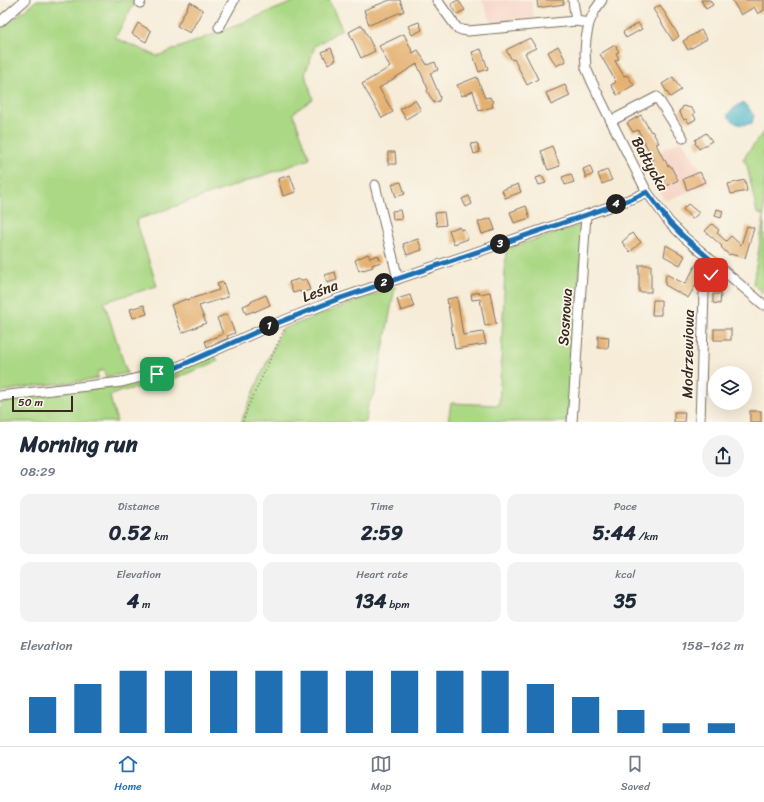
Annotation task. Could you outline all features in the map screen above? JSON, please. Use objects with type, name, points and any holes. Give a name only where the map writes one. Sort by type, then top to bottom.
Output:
[{"type":"street","points":[[0,22],[25,0]]},
{"type":"street","points":[[218,27],[234,0]]},
{"type":"street","points":[[437,0],[457,28],[468,31],[576,20],[590,23]]},
{"type":"street","points":[[573,0],[576,20]]},
{"type":"street","name":"Bałtycka","points":[[602,0],[595,10],[586,39],[586,68],[647,192],[669,222],[679,232],[764,305]]},
{"type":"street","points":[[611,121],[657,97],[683,138]]},
{"type":"street","points":[[375,185],[398,278]]},
{"type":"street","name":"Leśna","points":[[0,396],[122,382],[173,369],[284,320],[344,297],[586,215],[647,192]]},
{"type":"street","name":"Sosnowa","points":[[572,422],[586,215]]},
{"type":"street","name":"Modrzewiowa","points":[[700,422],[704,292],[711,275],[718,266]]},
{"type":"path","points":[[243,422],[248,407],[285,328],[284,320]]},
{"type":"shaded area","points":[[482,0],[531,0],[534,20],[493,25]]},
{"type":"shaded area","points":[[681,140],[710,183],[665,201],[641,161]]},
{"type":"green space","points":[[37,0],[136,0],[115,38],[157,56],[298,0],[329,0],[342,29],[315,46],[305,74],[313,99],[293,113],[310,159],[136,220],[157,286],[104,302],[127,373],[106,377],[103,370],[97,372],[98,378],[91,380],[27,387],[0,392],[0,30]]},
{"type":"green space","points":[[764,131],[764,216],[757,213],[747,165],[743,159]]},
{"type":"green space","points":[[764,217],[764,284],[762,293],[753,284]]},
{"type":"green space","points":[[584,224],[567,422],[448,422],[451,403],[499,405],[506,249]]},
{"type":"green space","points":[[395,287],[375,392],[368,405],[366,422],[241,422],[282,329]]},
{"type":"green space","points":[[214,355],[218,361],[167,381],[122,391],[110,397],[117,422],[0,422],[0,403],[43,396],[40,394],[116,386],[154,379],[175,372]]},
{"type":"water","points":[[742,103],[748,107],[754,116],[752,123],[740,125],[732,121],[727,115]]},
{"type":"building","points":[[390,0],[400,0],[404,11],[369,25],[364,10]]},
{"type":"building","points":[[458,0],[465,10],[457,14],[451,4]]},
{"type":"building","points":[[537,0],[563,0],[564,4],[538,8]]},
{"type":"building","points":[[701,0],[710,0],[713,5],[706,9]]},
{"type":"building","points":[[732,0],[764,0],[764,10],[758,14],[754,7],[741,15]]},
{"type":"building","points":[[190,2],[203,10],[190,33],[177,26]]},
{"type":"building","points":[[660,5],[679,36],[673,41],[653,9]]},
{"type":"building","points":[[419,22],[422,30],[412,35],[408,26]]},
{"type":"building","points":[[138,23],[151,31],[146,42],[132,34]]},
{"type":"building","points":[[638,23],[642,29],[626,38],[623,32]]},
{"type":"building","points":[[362,25],[375,51],[361,58],[349,32]]},
{"type":"building","points":[[701,30],[707,39],[688,50],[683,41]]},
{"type":"building","points":[[404,34],[413,53],[418,50],[427,65],[435,62],[438,70],[430,73],[440,97],[439,101],[434,103],[427,91],[428,89],[417,64],[379,88],[393,112],[382,118],[362,84],[390,67],[379,46]]},
{"type":"building","points":[[530,38],[536,48],[525,53],[538,79],[527,85],[514,59],[512,60],[506,50]]},
{"type":"building","points":[[615,45],[619,52],[616,53],[619,59],[615,61],[624,76],[627,75],[634,85],[617,95],[611,85],[616,82],[600,54]]},
{"type":"building","points":[[558,46],[566,61],[556,66],[548,52]]},
{"type":"building","points":[[331,48],[336,60],[328,64],[322,52]]},
{"type":"building","points":[[481,49],[488,69],[479,72],[472,52]]},
{"type":"building","points":[[477,77],[485,98],[490,97],[491,100],[494,101],[492,104],[493,107],[479,111],[473,91],[462,96],[457,85]]},
{"type":"building","points":[[673,77],[681,90],[670,97],[662,84]]},
{"type":"building","points":[[565,85],[570,96],[551,105],[546,93]]},
{"type":"building","points":[[415,100],[421,110],[406,119],[400,109]]},
{"type":"building","points":[[683,106],[691,108],[695,113],[693,114],[696,119],[689,123],[686,119],[684,120],[679,111]]},
{"type":"building","points":[[641,115],[659,143],[656,144],[664,160],[668,166],[670,165],[678,180],[665,187],[661,180],[659,181],[657,172],[651,160],[653,159],[638,130],[633,132],[627,123]]},
{"type":"building","points":[[706,133],[712,141],[699,149],[695,143],[695,140]]},
{"type":"building","points":[[477,143],[480,152],[474,154],[471,144]]},
{"type":"building","points":[[552,146],[560,166],[548,170],[541,151]]},
{"type":"building","points":[[388,152],[395,152],[396,164],[388,164]]},
{"type":"building","points":[[590,166],[593,174],[586,178],[583,169]]},
{"type":"building","points":[[607,170],[612,180],[602,184],[598,174]]},
{"type":"building","points":[[700,172],[705,182],[687,190],[683,179]]},
{"type":"building","points":[[571,174],[574,182],[565,185],[562,177]]},
{"type":"building","points":[[290,175],[296,192],[283,196],[278,179]]},
{"type":"building","points":[[542,176],[546,183],[539,185],[536,178]]},
{"type":"building","points":[[745,180],[747,191],[731,194],[728,184]]},
{"type":"building","points":[[401,182],[405,194],[396,197],[392,184]]},
{"type":"building","points":[[518,184],[521,192],[505,198],[502,190]]},
{"type":"building","points":[[469,196],[472,204],[466,207],[462,199]]},
{"type":"building","points":[[688,204],[699,213],[692,219],[683,209]]},
{"type":"building","points":[[526,206],[530,218],[514,223],[510,212]]},
{"type":"building","points":[[717,209],[723,211],[721,218],[715,216]]},
{"type":"building","points":[[400,210],[402,219],[393,220],[392,211]]},
{"type":"building","points":[[444,212],[446,225],[437,226],[435,213]]},
{"type":"building","points":[[491,218],[495,230],[482,234],[478,222]]},
{"type":"building","points":[[712,224],[719,230],[717,233],[726,241],[731,236],[741,245],[747,226],[754,228],[745,258],[729,255],[721,247],[722,246],[705,231]]},
{"type":"building","points":[[459,227],[461,230],[464,229],[468,239],[454,244],[449,230]]},
{"type":"building","points":[[632,233],[641,242],[630,252],[622,242]]},
{"type":"building","points":[[418,239],[422,250],[407,255],[403,244]]},
{"type":"building","points":[[666,245],[685,256],[680,265],[664,256]]},
{"type":"building","points":[[368,254],[370,258],[378,255],[381,262],[372,265],[373,267],[359,271],[355,260]]},
{"type":"building","points":[[697,263],[706,268],[688,298],[665,285],[666,274],[685,284]]},
{"type":"building","points":[[639,265],[651,265],[651,292],[639,292]]},
{"type":"building","points":[[335,272],[337,280],[327,283],[325,275]]},
{"type":"building","points":[[299,279],[300,281],[306,279],[310,290],[301,293],[300,291],[293,293],[289,282]]},
{"type":"building","points":[[223,282],[228,297],[199,306],[206,323],[182,333],[171,305],[186,299],[187,300],[219,290],[217,284]]},
{"type":"building","points":[[480,292],[480,294],[490,292],[496,324],[485,326],[480,299],[472,300],[471,294]]},
{"type":"building","points":[[713,294],[721,294],[720,304],[713,303]]},
{"type":"building","points":[[266,295],[270,305],[246,314],[243,306]]},
{"type":"building","points":[[410,295],[414,307],[401,311],[397,299]]},
{"type":"building","points":[[457,297],[463,335],[483,332],[486,344],[455,349],[447,299]]},
{"type":"building","points":[[653,300],[661,300],[661,315],[652,315]]},
{"type":"building","points":[[144,305],[147,314],[133,318],[130,309]]},
{"type":"building","points":[[227,314],[235,333],[227,336],[228,338],[207,347],[205,341],[223,334],[217,318]]},
{"type":"building","points":[[714,329],[731,329],[731,340],[714,340]]},
{"type":"building","points":[[598,336],[609,337],[608,348],[598,348]]},
{"type":"building","points":[[750,411],[761,411],[761,422],[750,422]]},
{"type":"building","points":[[674,412],[685,412],[684,422],[674,422]]},
{"type":"route","points":[[157,374],[173,369],[270,326],[338,299],[586,215],[647,192],[669,222],[718,266],[711,275]]}]
